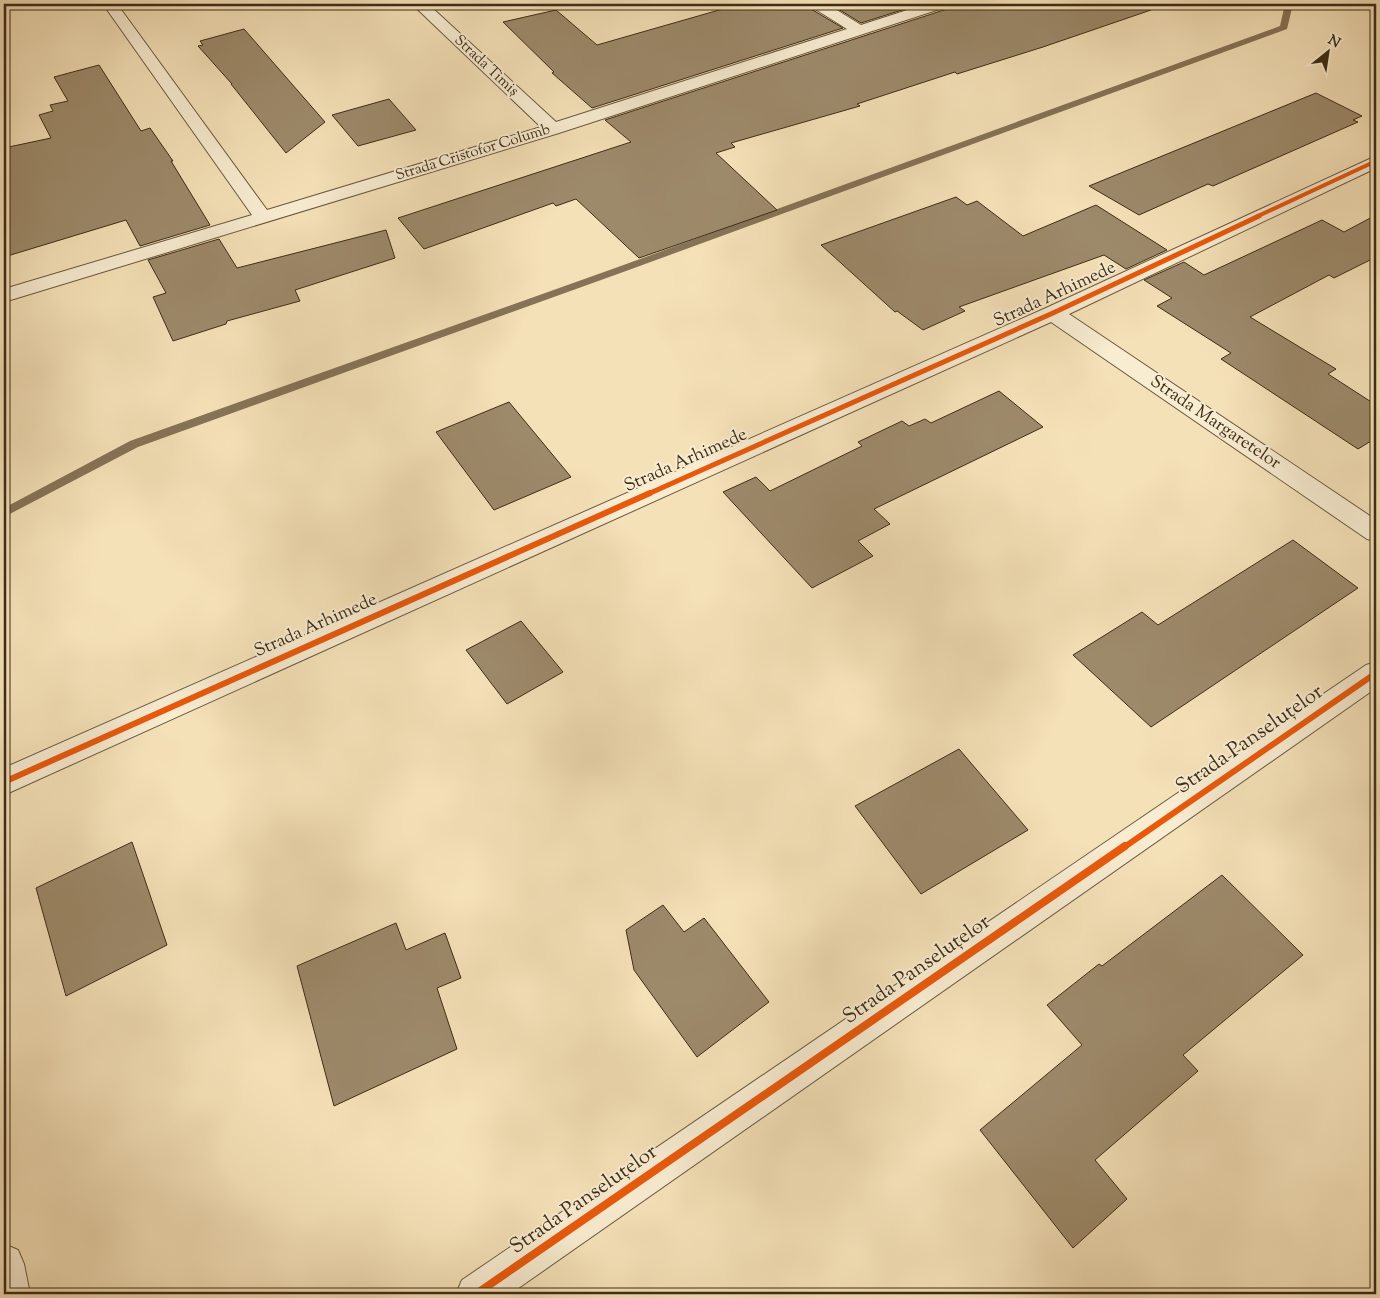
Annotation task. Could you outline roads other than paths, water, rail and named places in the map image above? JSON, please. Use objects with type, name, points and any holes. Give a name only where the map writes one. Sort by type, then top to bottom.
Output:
[{"type":"street","points":[[110,4],[262,217]]},
{"type":"street","name":"Strada Timiș","points":[[419,4],[553,129]]},
{"type":"street","points":[[817,4],[859,30]]},
{"type":"street","name":"Strada Cristofor Columb","points":[[4,296],[553,129],[941,4]]},
{"type":"street","name":"Strada Arhimede","points":[[4,782],[1053,313],[1376,161]]},
{"type":"street","name":"Strada Margaretelor","points":[[1053,313],[1376,532]]},
{"type":"street","name":"Strada Panseluțelor","points":[[476,1294],[1376,673]]},
{"type":"street","points":[[4,1264],[10,1294]]},
{"type":"waterway","points":[[4,513],[134,444],[622,269],[1284,27],[1289,4]]}]
